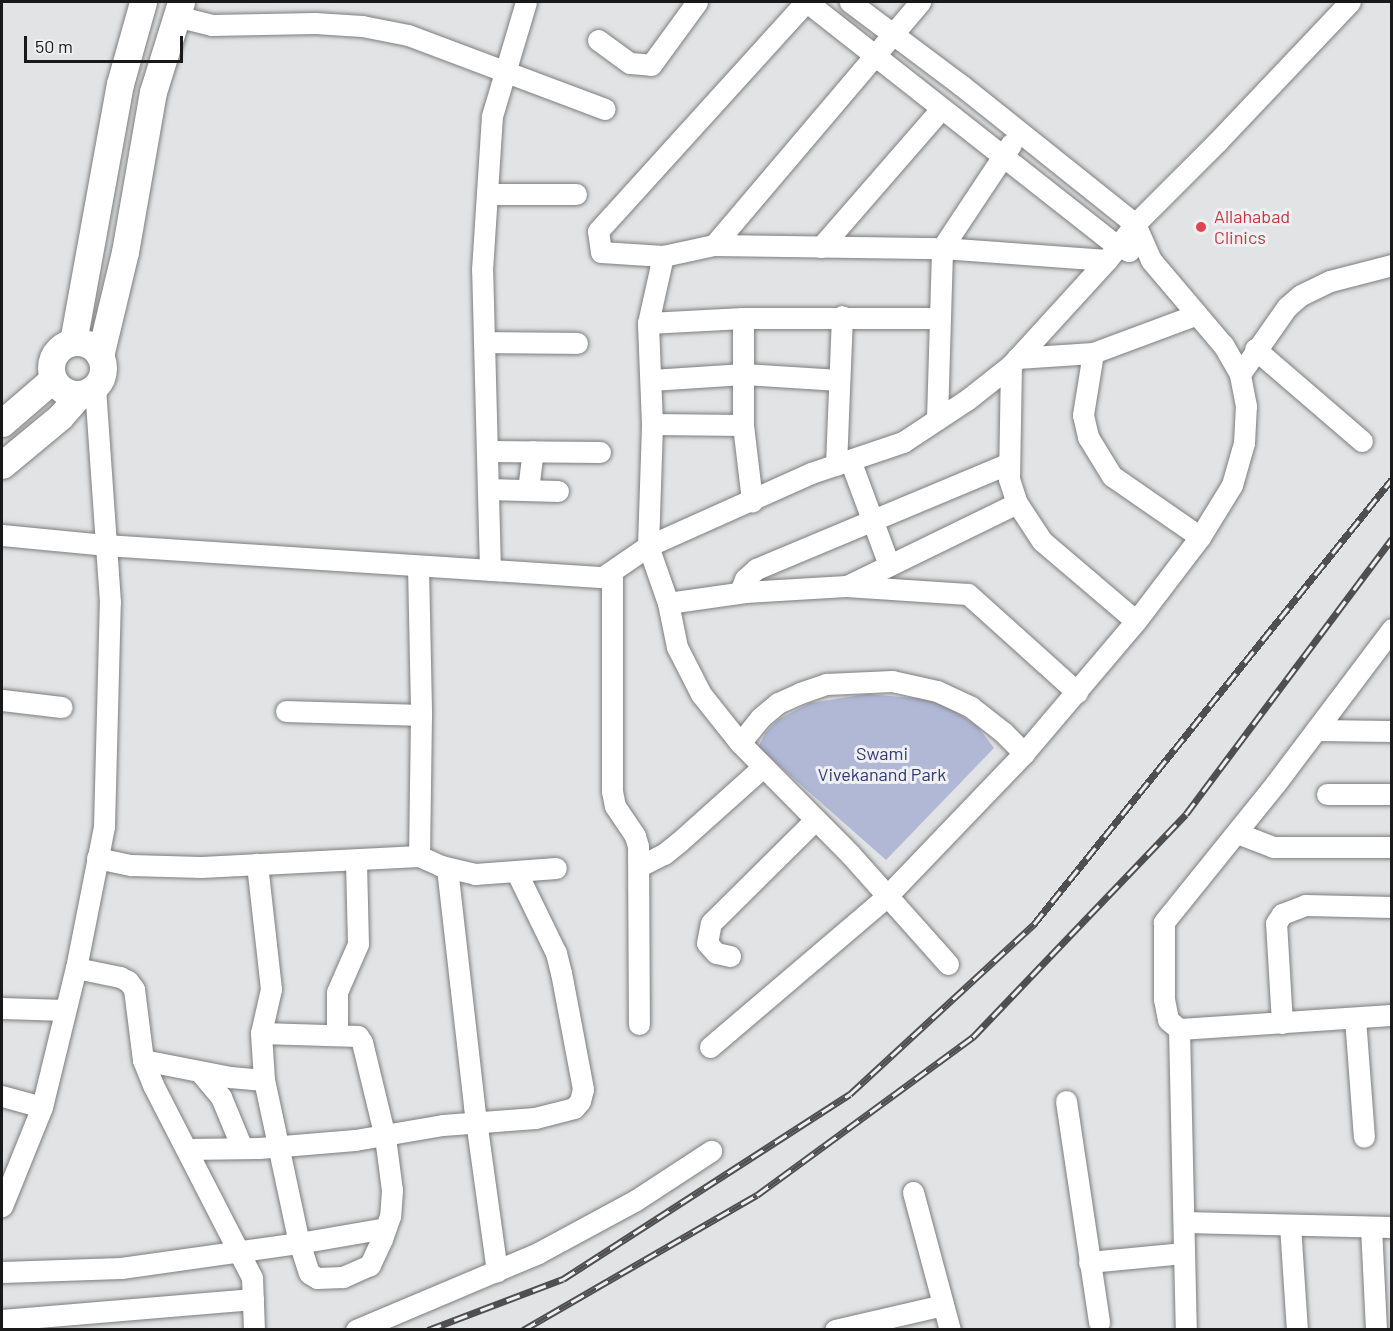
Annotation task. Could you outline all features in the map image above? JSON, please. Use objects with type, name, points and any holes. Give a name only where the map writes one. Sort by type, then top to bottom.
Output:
[{"type":"main road","points":[[73,342],[120,84],[140,3]]},
{"type":"main road","points":[[2,465],[60,417],[103,372],[100,356],[125,252],[153,92],[178,9]]},
{"type":"main road","points":[[102,185],[135,190]]},
{"type":"main road","points":[[88,390],[64,391],[53,379],[51,371],[54,356],[58,349],[73,342],[89,345],[100,356]]},
{"type":"main road","points":[[2,423],[53,379]]},
{"type":"street","points":[[490,570],[482,270],[492,116],[526,2]]},
{"type":"street","points":[[598,40],[630,63],[651,65],[697,2]]},
{"type":"street","points":[[1112,253],[1002,155],[876,54],[806,2],[598,231],[601,252],[663,256],[714,244],[1112,253],[1151,260]]},
{"type":"street","points":[[710,1047],[886,897],[1024,753],[1136,621],[1200,537],[1232,485],[1244,443],[1246,406],[1240,374],[1223,345],[1195,315],[1151,260],[1135,224],[1018,133],[961,85],[850,2]]},
{"type":"street","points":[[714,244],[876,54],[890,34],[920,2]]},
{"type":"street","points":[[2,535],[418,566],[603,577],[648,546],[811,473],[903,442],[1014,362],[1112,253],[1135,224],[1218,142],[1350,2]]},
{"type":"street","points":[[178,9],[212,25],[315,23],[362,26],[408,35],[605,109]]},
{"type":"street","points":[[821,247],[942,108]]},
{"type":"street","points":[[937,419],[942,248],[1018,133]]},
{"type":"street","points":[[487,194],[576,194]]},
{"type":"street","points":[[663,256],[648,323],[652,424],[648,546],[668,603],[677,647],[701,694],[740,743],[850,854],[948,964]]},
{"type":"street","points":[[1240,374],[1255,349],[1287,307],[1301,295],[1330,280],[1392,265]]},
{"type":"street","points":[[1014,362],[1093,353],[1195,315]]},
{"type":"street","points":[[648,323],[842,316],[939,318]]},
{"type":"street","points":[[842,316],[840,380],[843,462],[873,521],[889,565]]},
{"type":"street","points":[[743,318],[743,425],[752,501]]},
{"type":"street","points":[[484,342],[577,343]]},
{"type":"street","points":[[1255,349],[1362,441]]},
{"type":"street","points":[[1093,353],[1083,415],[1088,437],[1100,459],[1112,476],[1133,493],[1200,537]]},
{"type":"street","points":[[1014,362],[1009,479],[1017,503],[1042,541],[1136,621]]},
{"type":"street","points":[[651,380],[744,374],[840,380]]},
{"type":"street","points":[[2,1206],[7,1173],[42,1107],[76,968],[104,826],[110,602],[88,390]]},
{"type":"street","points":[[652,424],[743,425]]},
{"type":"street","points":[[487,451],[600,452]]},
{"type":"street","points":[[528,490],[534,451]]},
{"type":"street","points":[[740,592],[745,579],[756,569],[1009,463]]},
{"type":"street","points":[[488,489],[558,491]]},
{"type":"street","points":[[846,586],[1017,503]]},
{"type":"street","points":[[418,566],[421,716],[419,856]]},
{"type":"street","points":[[612,572],[612,791],[615,806],[635,836],[640,866],[639,1024]]},
{"type":"street","points":[[668,603],[740,592],[846,586],[968,594],[1077,692]]},
{"type":"street","points":[[1392,629],[1237,833],[1164,922],[1164,999],[1168,1020],[1179,1029],[1392,1015]]},
{"type":"street","points":[[740,743],[760,718],[778,703],[800,693],[826,684],[892,681],[937,690],[971,707],[1003,732],[1024,753]]},
{"type":"street","points":[[2,700],[62,707]]},
{"type":"street","points":[[286,711],[421,716]]},
{"type":"street","points":[[1316,730],[1392,731]]},
{"type":"street","points":[[640,866],[664,854],[679,842],[763,767]]},
{"type":"street","points":[[1326,794],[1392,794]]},
{"type":"street","points":[[730,956],[716,953],[707,943],[711,922],[815,820]]},
{"type":"street","points":[[1237,833],[1273,847],[1392,847]]},
{"type":"street","points":[[98,858],[131,865],[257,864],[419,856],[447,868],[475,874],[556,867]]},
{"type":"street","points":[[337,1033],[337,992],[358,944],[356,860]]},
{"type":"street","points":[[257,864],[271,989],[261,1033],[264,1080],[299,1243],[309,1273],[317,1278],[343,1277],[370,1264],[390,1216],[392,1190],[385,1137],[362,1042],[358,1036],[337,1033],[261,1033]]},
{"type":"street","points":[[447,868],[476,1122],[497,1271]]},
{"type":"street","points":[[187,1149],[280,1147],[385,1137],[476,1122],[555,1114],[574,1108],[580,1101],[583,1089],[556,953],[516,871]]},
{"type":"street","points":[[1282,1023],[1276,923],[1282,914],[1305,905],[1392,907]]},
{"type":"street","points":[[76,968],[128,981],[136,998],[143,1060],[174,1129],[187,1149],[252,1278],[254,1329]]},
{"type":"street","points":[[2,1008],[65,1010]]},
{"type":"street","points":[[1355,1017],[1364,1137]]},
{"type":"street","points":[[1179,1029],[1186,1329]]},
{"type":"street","points":[[143,1060],[200,1072],[264,1080]]},
{"type":"street","points":[[200,1072],[221,1097],[242,1148]]},
{"type":"street","points":[[2,1096],[42,1107]]},
{"type":"street","points":[[1066,1101],[1099,1323]]},
{"type":"street","points":[[356,1329],[538,1253],[636,1200],[711,1151]]},
{"type":"street","points":[[913,1192],[950,1329]]},
{"type":"street","points":[[1184,1222],[1381,1227],[1376,1329]]},
{"type":"street","points":[[1290,1225],[1297,1329]]},
{"type":"street","points":[[2,1272],[121,1268],[299,1243],[386,1228]]},
{"type":"street","points":[[1089,1262],[1184,1253]]},
{"type":"street","points":[[2,1320],[253,1299]]},
{"type":"street","points":[[835,1329],[943,1305]]},
{"type":"green space","name":"Swami Vivekanand Park","points":[[867,694],[925,699],[952,709],[978,727],[994,748],[886,860],[758,747],[766,732],[779,719],[810,703]]},
{"type":"railway","points":[[428,1330],[563,1279],[850,1094],[1034,924],[1392,479]]},
{"type":"railway","points":[[523,1330],[757,1195],[973,1037],[1186,814],[1392,539]]},
{"type":"place","name":"Allahabad Clinics","points":[[1201,227]]}]
